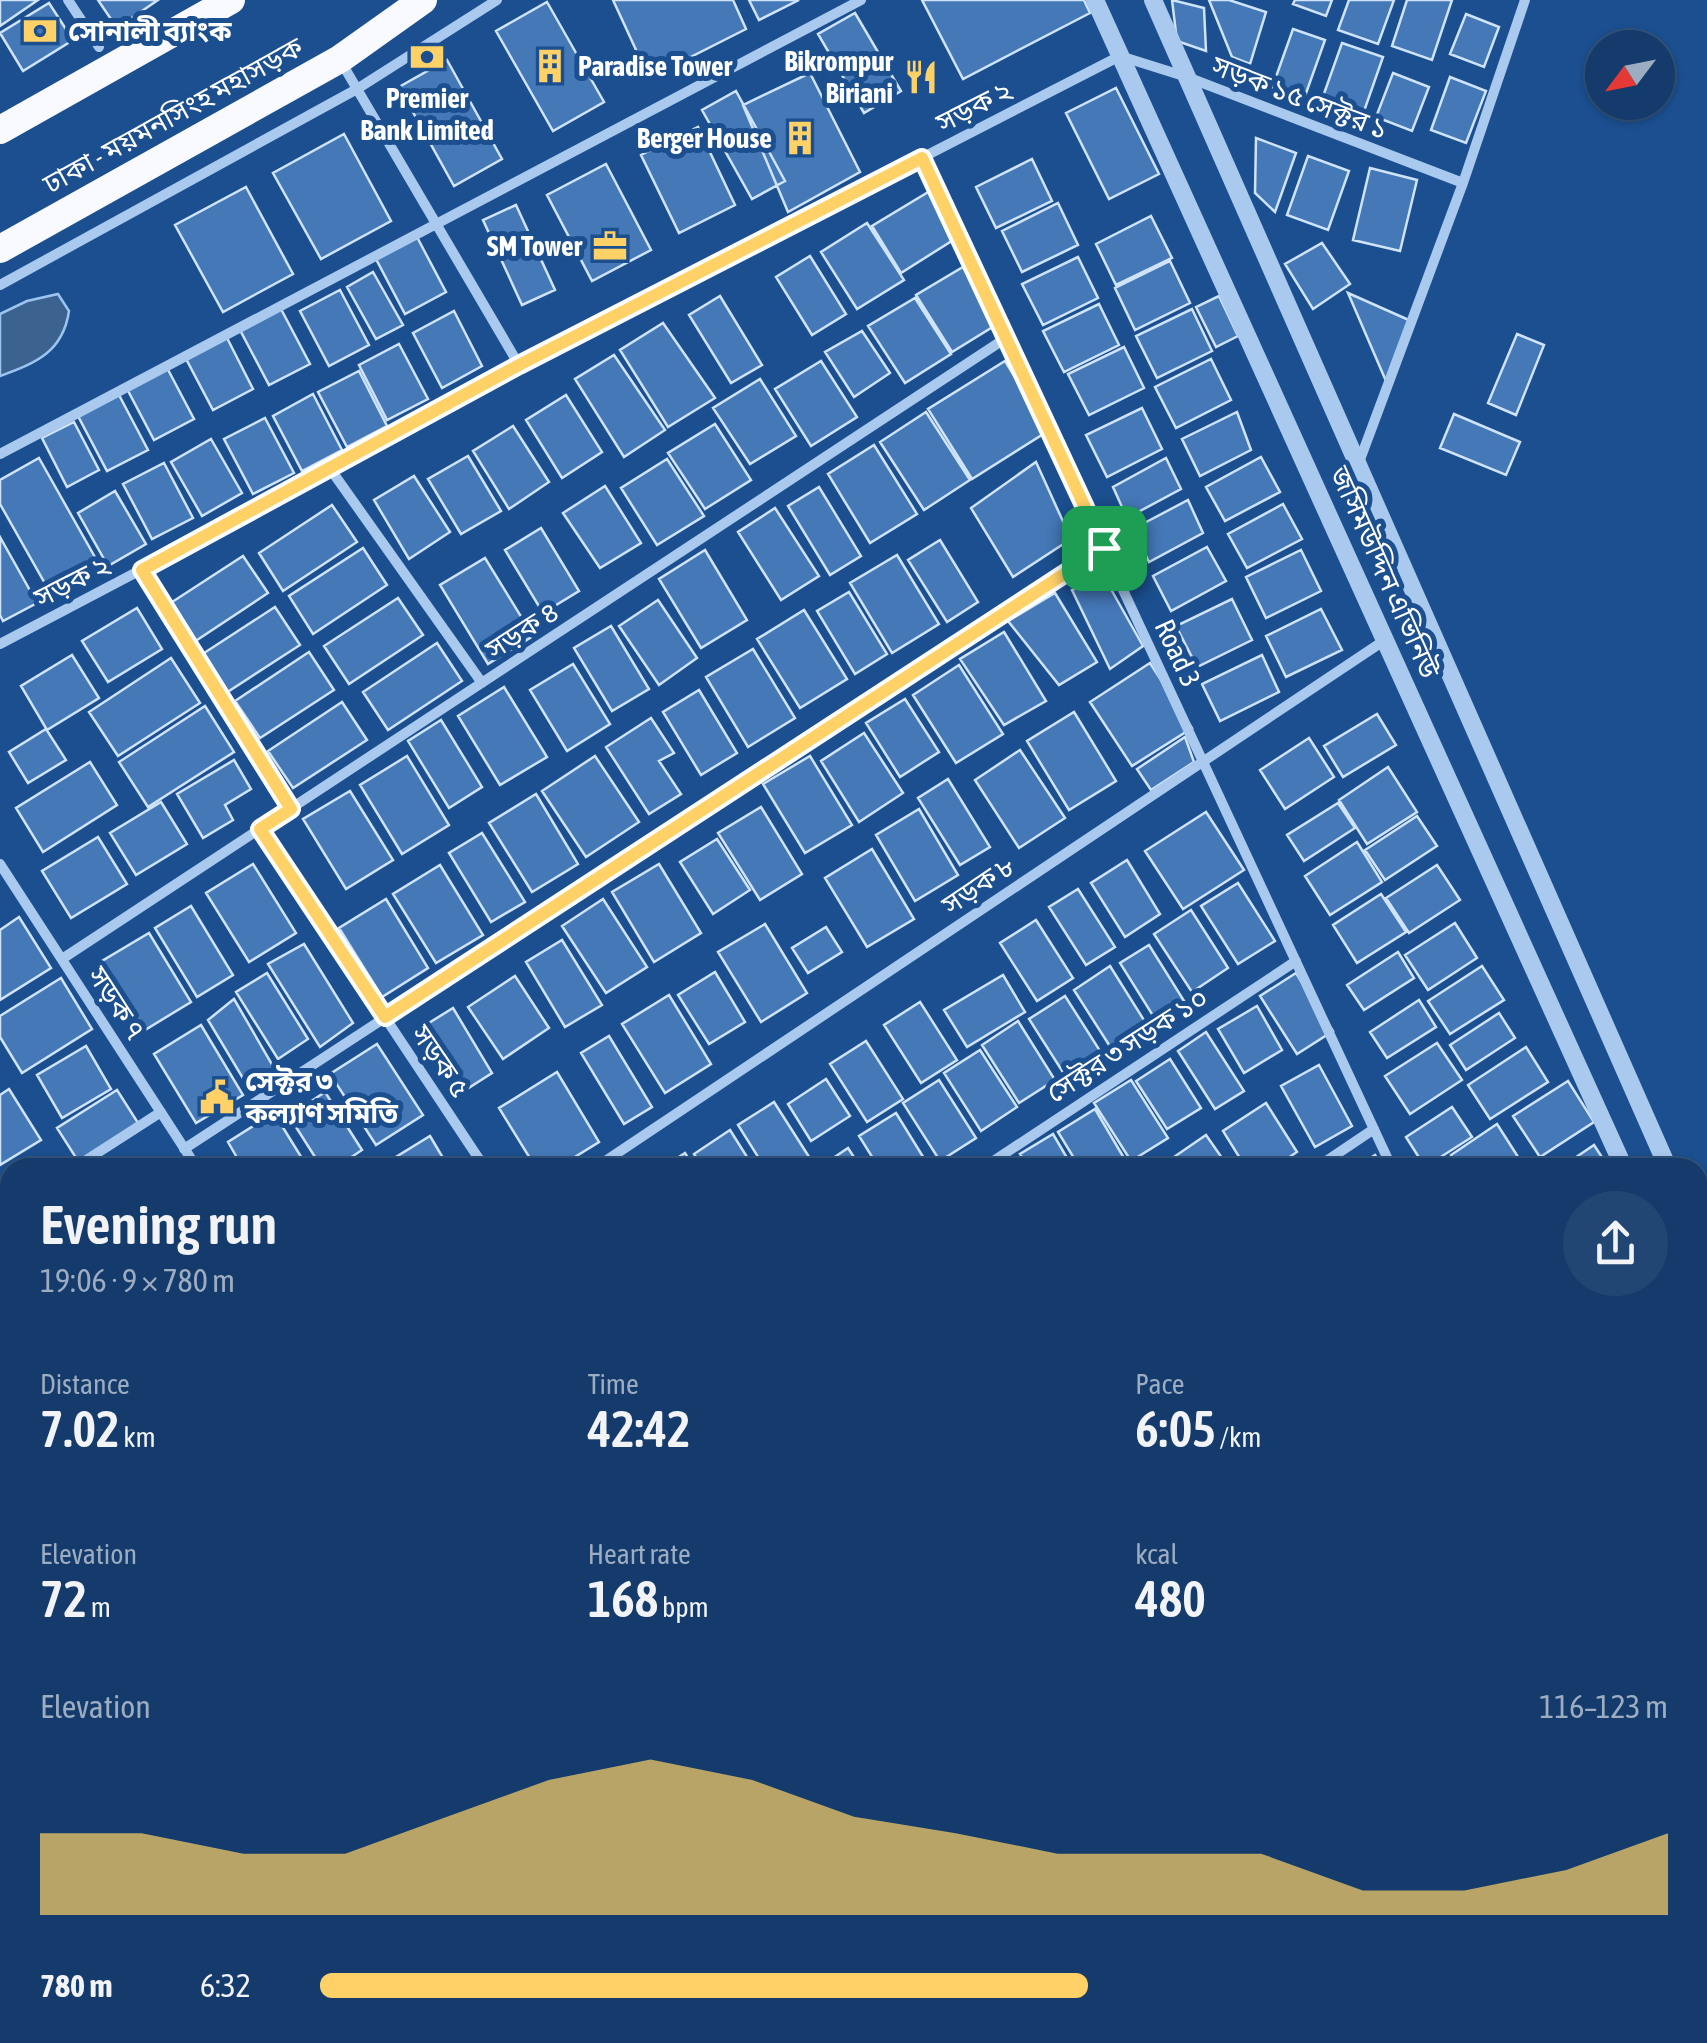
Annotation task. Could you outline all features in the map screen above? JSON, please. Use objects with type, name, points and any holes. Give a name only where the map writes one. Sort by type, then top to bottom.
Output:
[{"type":"highway","points":[[0,130],[232,0]]},
{"type":"highway","name":"ঢাকা - ময়মনসিংহ মহাসড়ক","points":[[0,249],[340,59],[423,0]]},
{"type":"street","points":[[68,0],[99,48]]},
{"type":"street","points":[[0,285],[357,89],[498,0]]},
{"type":"street","points":[[0,454],[861,0]]},
{"type":"street","name":"জসিমউদ্দিন এভিনিউ","points":[[1095,0],[1619,1158]]},
{"type":"street","name":"জসিমউদ্দিন এভিনিউ","points":[[1153,0],[1664,1158]]},
{"type":"street","points":[[1358,466],[1463,183],[1521,1]]},
{"type":"street","name":"সড়ক ১৫ সেক্টর ১","points":[[1120,56],[1463,183]]},
{"type":"street","name":"সড়ক ২","points":[[0,644],[331,470],[519,365],[1120,56]]},
{"type":"street","points":[[340,59],[519,365]]},
{"type":"street","name":"Road 3","points":[[922,158],[1387,1158]]},
{"type":"street","name":"সড়ক ৪","points":[[62,959],[1006,338]]},
{"type":"street","points":[[331,470],[482,683]]},
{"type":"street","points":[[184,1148],[1104,548]]},
{"type":"street","points":[[142,570],[291,809]]},
{"type":"street","name":"সড়ক ৮","points":[[610,1158],[1385,640]]},
{"type":"street","name":"সড়ক ৫","points":[[260,829],[478,1158]]},
{"type":"street","name":"সড়ক ৭","points":[[0,864],[190,1158]]},
{"type":"street","name":"সেক্টর ৩ সড়ক ১০","points":[[998,1158],[1296,961]]},
{"type":"street","points":[[93,1158],[161,1112]]},
{"type":"street","points":[[1331,1158],[1374,1129]]},
{"type":"shaded area","points":[[58,294],[69,311],[61,337],[36,361],[0,376],[0,314],[27,301]]},
{"type":"building","points":[[0,0],[38,0],[0,26]]},
{"type":"building","points":[[98,0],[158,0],[117,28]]},
{"type":"building","points":[[613,0],[733,0],[746,29],[649,78]]},
{"type":"building","points":[[749,0],[799,0],[759,20]]},
{"type":"building","points":[[922,0],[1084,0],[1090,13],[963,79]]},
{"type":"building","points":[[1172,0],[1204,8],[1206,51],[1177,41]]},
{"type":"building","points":[[1209,0],[1229,0],[1266,12],[1250,64],[1232,57]]},
{"type":"building","points":[[1295,0],[1332,0],[1326,16],[1293,4]]},
{"type":"building","points":[[1349,0],[1394,0],[1378,44],[1338,30]]},
{"type":"building","points":[[1407,0],[1452,0],[1432,60],[1392,46]]},
{"type":"building","name":"Paradise Tower","points":[[547,2],[604,102],[553,131],[496,31]]},
{"type":"building","points":[[49,3],[73,40],[23,71],[0,33]]},
{"type":"building","points":[[855,13],[901,91],[864,113],[818,34]]},
{"type":"building","points":[[1466,14],[1499,27],[1484,67],[1450,54]]},
{"type":"building","points":[[1293,29],[1325,40],[1304,99],[1272,88]]},
{"type":"building","points":[[1342,43],[1383,57],[1362,117],[1321,102]]},
{"type":"building","points":[[447,60],[502,159],[454,186],[399,87]]},
{"type":"building","name":"Berger House","points":[[810,73],[860,172],[788,212],[743,105]]},
{"type":"building","points":[[1393,73],[1429,87],[1412,131],[1376,117]]},
{"type":"building","points":[[1450,77],[1486,91],[1466,143],[1431,130]]},
{"type":"building","points":[[1116,88],[1159,174],[1109,199],[1066,113]]},
{"type":"building","points":[[736,91],[785,181],[752,199],[702,110]]},
{"type":"building","points":[[698,127],[735,205],[679,233],[641,155]]},
{"type":"building","points":[[344,134],[391,221],[321,259],[273,173]]},
{"type":"building","points":[[1256,138],[1296,153],[1275,212],[1255,193]]},
{"type":"building","points":[[1308,156],[1349,171],[1328,230],[1287,215]]},
{"type":"building","points":[[1032,159],[1052,201],[996,228],[976,187]]},
{"type":"building","points":[[606,164],[651,250],[592,281],[547,195]]},
{"type":"building","points":[[1370,168],[1417,180],[1400,251],[1353,240]]},
{"type":"building","points":[[246,187],[293,274],[223,312],[175,225]]},
{"type":"building","points":[[930,191],[958,237],[901,273],[872,226]]},
{"type":"building","points":[[1058,203],[1078,245],[1022,272],[1002,231]]},
{"type":"building","points":[[516,205],[555,290],[522,305],[483,220]]},
{"type":"building","points":[[1151,216],[1172,258],[1116,285],[1096,244]]},
{"type":"building","points":[[867,223],[904,280],[857,309],[821,252]]},
{"type":"building","points":[[417,237],[446,292],[405,314],[376,259]]},
{"type":"building","points":[[1322,243],[1350,284],[1313,309],[1285,264]]},
{"type":"building","points":[[810,256],[846,314],[812,335],[776,277]]},
{"type":"building","points":[[1078,257],[1098,298],[1043,325],[1022,284]]},
{"type":"building","points":[[1170,261],[1190,303],[1135,330],[1115,288]]},
{"type":"building","points":[[963,267],[999,323],[952,352],[916,295]]},
{"type":"building","points":[[373,272],[403,325],[376,339],[347,287]]},
{"type":"building","points":[[340,290],[369,345],[329,366],[300,311]]},
{"type":"building","points":[[1348,293],[1411,321],[1386,381]]},
{"type":"building","points":[[720,296],[762,365],[731,383],[689,315]]},
{"type":"building","points":[[1219,296],[1238,336],[1216,347],[1196,307]]},
{"type":"building","points":[[915,298],[951,354],[905,383],[868,326]]},
{"type":"building","points":[[1099,304],[1119,345],[1064,372],[1043,331]]},
{"type":"building","points":[[281,309],[310,364],[269,385],[240,330]]},
{"type":"building","points":[[1192,309],[1212,351],[1157,378],[1136,336]]},
{"type":"building","points":[[454,311],[482,366],[442,388],[413,333]]},
{"type":"building","points":[[663,323],[715,398],[668,427],[620,350]]},
{"type":"building","points":[[862,331],[890,373],[854,397],[825,352]]},
{"type":"building","points":[[225,334],[253,389],[213,410],[184,355]]},
{"type":"building","points":[[1517,334],[1544,345],[1516,415],[1488,403]]},
{"type":"building","points":[[399,344],[428,399],[387,420],[359,365]]},
{"type":"building","points":[[1124,347],[1144,388],[1089,415],[1068,374]]},
{"type":"building","points":[[614,355],[665,430],[624,457],[575,379]]},
{"type":"building","points":[[1211,359],[1231,400],[1176,428],[1155,387]]},
{"type":"building","points":[[821,361],[857,417],[811,446],[775,389]]},
{"type":"building","points":[[1005,361],[1048,431],[972,479],[928,409]]},
{"type":"building","points":[[165,364],[194,419],[154,440],[125,385]]},
{"type":"building","points":[[359,371],[387,426],[347,447],[318,392]]},
{"type":"building","points":[[760,379],[796,436],[750,464],[713,408]]},
{"type":"building","points":[[313,394],[342,450],[302,471],[273,416]]},
{"type":"building","points":[[119,395],[148,450],[107,471],[78,416]]},
{"type":"building","points":[[566,395],[602,452],[562,478],[526,420]]},
{"type":"building","points":[[1142,408],[1162,449],[1107,477],[1086,435]]},
{"type":"building","points":[[926,412],[970,480],[924,510],[880,442]]},
{"type":"building","points":[[1237,412],[1251,450],[1200,476],[1182,439]]},
{"type":"building","points":[[1454,414],[1520,442],[1506,475],[1440,448]]},
{"type":"building","points":[[265,418],[294,473],[253,494],[224,439]]},
{"type":"building","points":[[74,422],[99,470],[67,487],[42,438]]},
{"type":"building","points":[[715,424],[751,480],[705,509],[668,453]]},
{"type":"building","points":[[513,426],[549,482],[509,509],[473,451]]},
{"type":"building","points":[[211,439],[242,493],[202,516],[171,462]]},
{"type":"building","points":[[874,445],[917,514],[870,543],[828,474]]},
{"type":"building","points":[[468,456],[501,511],[461,534],[428,479]]},
{"type":"building","points":[[1261,457],[1280,492],[1225,521],[1206,487]]},
{"type":"building","points":[[39,458],[96,559],[47,587],[0,504],[0,480]]},
{"type":"building","points":[[1166,458],[1181,489],[1127,518],[1113,487]]},
{"type":"building","points":[[667,459],[704,516],[657,545],[621,488]]},
{"type":"building","points":[[1036,462],[1071,539],[1013,577],[971,508]]},
{"type":"building","points":[[164,463],[193,518],[152,539],[123,484]]},
{"type":"building","points":[[414,476],[450,532],[409,559],[374,500]]},
{"type":"building","points":[[605,486],[641,543],[600,568],[563,513]]},
{"type":"building","points":[[819,487],[861,556],[830,575],[788,506]]},
{"type":"building","points":[[115,491],[146,544],[108,566],[78,513]]},
{"type":"building","points":[[1188,500],[1203,533],[1149,562],[1133,529]]},
{"type":"building","points":[[1283,504],[1302,539],[1247,568],[1228,534]]},
{"type":"building","points":[[332,505],[357,542],[283,591],[259,553]]},
{"type":"building","points":[[775,508],[819,576],[781,600],[738,532]]},
{"type":"building","points":[[541,528],[579,591],[543,613],[505,550]]},
{"type":"building","points":[[0,537],[37,603],[3,621],[0,615]]},
{"type":"building","points":[[940,540],[978,602],[947,622],[908,560]]},
{"type":"building","points":[[1207,547],[1226,581],[1171,611],[1153,576]]},
{"type":"building","points":[[363,548],[387,585],[313,634],[289,596]]},
{"type":"building","points":[[705,550],[747,620],[701,648],[659,579]]},
{"type":"building","points":[[1301,550],[1321,591],[1266,618],[1246,577]]},
{"type":"building","points":[[897,555],[939,624],[892,653],[850,583]]},
{"type":"building","points":[[243,556],[268,593],[194,642],[169,604]]},
{"type":"building","points":[[485,558],[533,636],[488,664],[440,585]]},
{"type":"building","points":[[1103,575],[1143,646],[1110,669],[1072,590]]},
{"type":"building","points":[[849,592],[887,654],[855,674],[817,611]]},
{"type":"building","points":[[1055,593],[1097,662],[1059,685],[1008,621]]},
{"type":"building","points":[[398,598],[423,635],[349,684],[324,646]]},
{"type":"building","points":[[1232,599],[1252,640],[1197,667],[1176,626]]},
{"type":"building","points":[[658,600],[697,658],[659,685],[619,626]]},
{"type":"building","points":[[275,607],[300,645],[226,693],[201,655]]},
{"type":"building","points":[[137,608],[162,649],[108,682],[82,641]]},
{"type":"building","points":[[1321,609],[1342,650],[1286,677],[1266,636]]},
{"type":"building","points":[[804,610],[847,679],[800,708],[757,639]]},
{"type":"building","points":[[611,626],[649,689],[612,711],[574,648]]},
{"type":"building","points":[[1004,632],[1046,701],[1004,725],[960,659]]},
{"type":"building","points":[[437,643],[462,681],[388,730],[363,692]]},
{"type":"building","points":[[753,649],[795,718],[748,747],[706,677]]},
{"type":"building","points":[[309,652],[334,690],[260,738],[235,701]]},
{"type":"building","points":[[72,655],[99,698],[47,730],[21,686]]},
{"type":"building","points":[[1262,655],[1279,692],[1220,721],[1202,684]]},
{"type":"building","points":[[171,658],[200,703],[118,756],[89,712]]},
{"type":"building","points":[[1150,663],[1192,728],[1132,766],[1090,702]]},
{"type":"building","points":[[573,664],[610,724],[567,751],[530,690]]},
{"type":"building","points":[[959,665],[1003,734],[956,763],[913,695]]},
{"type":"building","points":[[504,687],[547,757],[500,785],[458,716]]},
{"type":"building","points":[[699,690],[737,753],[701,775],[663,712]]},
{"type":"building","points":[[905,699],[939,752],[900,777],[866,723]]},
{"type":"building","points":[[342,702],[367,740],[293,788],[268,751]]},
{"type":"building","points":[[205,706],[234,752],[148,807],[119,762]]},
{"type":"building","points":[[1074,712],[1116,781],[1069,810],[1027,741]]},
{"type":"building","points":[[1377,714],[1396,745],[1343,777],[1324,746]]},
{"type":"building","points":[[651,718],[674,753],[659,761],[681,794],[649,814],[606,747]]},
{"type":"building","points":[[441,720],[482,787],[449,808],[408,741]]},
{"type":"building","points":[[46,729],[66,760],[28,783],[9,752]]},
{"type":"building","points":[[864,733],[903,793],[859,822],[821,761]]},
{"type":"building","points":[[1185,737],[1194,762],[1151,790],[1137,769]]},
{"type":"building","points":[[1309,738],[1334,777],[1285,809],[1260,770]]},
{"type":"building","points":[[1020,750],[1065,818],[1019,848],[975,780]]},
{"type":"building","points":[[407,756],[449,825],[402,854],[360,785]]},
{"type":"building","points":[[595,756],[639,822],[586,857],[542,791]]},
{"type":"building","points":[[810,756],[852,825],[805,853],[763,784]]},
{"type":"building","points":[[234,760],[251,789],[225,805],[233,820],[203,838],[177,794]]},
{"type":"building","points":[[90,762],[117,805],[43,852],[16,808]]},
{"type":"building","points":[[1388,767],[1417,812],[1367,844],[1339,800]]},
{"type":"building","points":[[948,779],[990,847],[960,865],[918,798]]},
{"type":"building","points":[[350,791],[393,860],[346,889],[303,819]]},
{"type":"building","points":[[536,794],[578,864],[532,892],[489,823]]},
{"type":"building","points":[[161,802],[187,844],[136,875],[110,833]]},
{"type":"building","points":[[1338,803],[1355,828],[1304,861],[1287,835]]},
{"type":"building","points":[[761,807],[802,874],[760,900],[718,833]]},
{"type":"building","points":[[919,809],[958,875],[915,901],[876,835]]},
{"type":"building","points":[[1206,812],[1244,870],[1183,909],[1145,851]]},
{"type":"building","points":[[1417,816],[1437,846],[1385,880],[1365,850]]},
{"type":"building","points":[[482,833],[525,902],[491,922],[449,853]]},
{"type":"building","points":[[98,837],[127,884],[71,918],[42,871]]},
{"type":"building","points":[[717,839],[750,890],[713,914],[680,862]]},
{"type":"building","points":[[1357,842],[1382,882],[1330,915],[1305,876]]},
{"type":"building","points":[[872,849],[914,919],[867,947],[825,878]]},
{"type":"building","points":[[1127,860],[1160,914],[1125,937],[1091,883]]},
{"type":"building","points":[[253,864],[296,933],[249,962],[206,893]]},
{"type":"building","points":[[659,864],[701,933],[654,962],[612,892]]},
{"type":"building","points":[[440,865],[483,935],[436,963],[393,894]]},
{"type":"building","points":[[1437,865],[1460,900],[1409,933],[1386,898]]},
{"type":"building","points":[[1238,883],[1275,941],[1238,964],[1201,906]]},
{"type":"building","points":[[1078,889],[1115,947],[1086,965],[1049,907]]},
{"type":"building","points":[[1381,894],[1406,932],[1357,963],[1333,925]]},
{"type":"building","points":[[386,899],[428,968],[382,997],[339,928]]},
{"type":"building","points":[[603,899],[647,967],[606,993],[562,926]]},
{"type":"building","points":[[191,906],[233,975],[197,997],[155,928]]},
{"type":"building","points":[[1191,910],[1228,968],[1192,992],[1154,934]]},
{"type":"building","points":[[19,917],[51,968],[0,1000],[0,930]]},
{"type":"building","points":[[1036,920],[1073,978],[1037,1001],[1000,943]]},
{"type":"building","points":[[1455,923],[1477,958],[1428,990],[1405,955]]},
{"type":"building","points":[[765,924],[807,993],[761,1022],[718,952]]},
{"type":"building","points":[[826,927],[842,952],[808,973],[792,948]]},
{"type":"building","points":[[149,933],[191,1002],[145,1030],[102,961]]},
{"type":"building","points":[[562,940],[602,1005],[565,1027],[526,962]]},
{"type":"building","points":[[304,944],[353,1023],[320,1047],[268,964]]},
{"type":"building","points":[[1149,945],[1186,1004],[1157,1022],[1120,963]]},
{"type":"building","points":[[1398,952],[1414,978],[1364,1010],[1347,985]]},
{"type":"building","points":[[1110,966],[1147,1025],[1111,1048],[1074,990]]},
{"type":"building","points":[[1482,966],[1504,1000],[1450,1034],[1428,1001]]},
{"type":"building","points":[[715,972],[745,1022],[709,1044],[678,995]]},
{"type":"building","points":[[267,973],[308,1039],[278,1059],[236,992]]},
{"type":"building","points":[[1296,973],[1333,1031],[1297,1054],[1260,996]]},
{"type":"building","points":[[1003,975],[1025,1012],[967,1047],[944,1010]]},
{"type":"building","points":[[515,976],[549,1028],[503,1059],[468,1007]]},
{"type":"building","points":[[61,978],[92,1029],[22,1073],[0,1037],[0,1016]]},
{"type":"building","points":[[669,995],[711,1064],[665,1093],[622,1024]]},
{"type":"building","points":[[1065,996],[1102,1054],[1066,1077],[1029,1019]]},
{"type":"building","points":[[234,999],[277,1073],[250,1090],[208,1020]]},
{"type":"building","points":[[1419,1000],[1436,1027],[1387,1058],[1370,1032]]},
{"type":"building","points":[[920,1002],[957,1060],[921,1083],[884,1025]]},
{"type":"building","points":[[1257,1006],[1282,1050],[1244,1073],[1218,1029]]},
{"type":"building","points":[[453,1008],[492,1073],[456,1096],[416,1031]]},
{"type":"building","points":[[1499,1013],[1515,1038],[1466,1070],[1450,1045]]},
{"type":"building","points":[[1018,1021],[1055,1080],[1019,1103],[982,1045]]},
{"type":"building","points":[[201,1025],[243,1095],[196,1123],[154,1054]]},
{"type":"building","points":[[1206,1032],[1244,1091],[1215,1109],[1178,1051]]},
{"type":"building","points":[[609,1036],[652,1107],[624,1124],[581,1053]]},
{"type":"building","points":[[866,1041],[903,1099],[867,1122],[830,1064]]},
{"type":"building","points":[[1437,1043],[1462,1080],[1410,1114],[1385,1076]]},
{"type":"building","points":[[377,1044],[423,1115],[376,1145],[330,1074]]},
{"type":"building","points":[[86,1046],[111,1089],[62,1118],[37,1075]]},
{"type":"building","points":[[1526,1047],[1548,1082],[1490,1119],[1468,1085]]},
{"type":"building","points":[[980,1050],[1017,1107],[981,1131],[944,1073]]},
{"type":"building","points":[[1170,1059],[1201,1108],[1167,1129],[1136,1081]]},
{"type":"building","points":[[1319,1065],[1352,1126],[1315,1147],[1281,1086]]},
{"type":"building","points":[[557,1072],[599,1142],[573,1158],[530,1158],[499,1108]]},
{"type":"building","points":[[826,1079],[850,1116],[811,1141],[788,1104]]},
{"type":"building","points":[[939,1080],[976,1138],[945,1158],[938,1158],[903,1103]]},
{"type":"building","points":[[1131,1080],[1168,1138],[1136,1158],[1129,1158],[1094,1103]]},
{"type":"building","points":[[1568,1081],[1594,1122],[1540,1157],[1513,1116]]},
{"type":"building","points":[[9,1089],[41,1140],[11,1158],[0,1158],[0,1095]]},
{"type":"building","points":[[117,1090],[140,1126],[89,1158],[76,1158],[57,1128]]},
{"type":"building","points":[[325,1092],[362,1150],[350,1158],[316,1158],[289,1116]]},
{"type":"building","points":[[774,1102],[810,1158],[759,1158],[738,1125]]},
{"type":"building","points":[[1266,1103],[1297,1152],[1288,1158],[1240,1158],[1223,1131]]},
{"type":"building","points":[[1452,1107],[1472,1137],[1439,1158],[1419,1158],[1406,1137]]},
{"type":"building","points":[[1095,1109],[1124,1158],[1074,1158],[1058,1132]]},
{"type":"building","points":[[274,1113],[302,1158],[237,1158],[228,1142]]},
{"type":"building","points":[[896,1113],[924,1158],[873,1158],[859,1136]]},
{"type":"building","points":[[1497,1124],[1519,1158],[1453,1158],[1451,1155]]},
{"type":"building","points":[[730,1130],[748,1158],[697,1158],[694,1154]]},
{"type":"building","points":[[1053,1134],[1067,1158],[1023,1158],[1020,1154]]},
{"type":"building","points":[[1206,1135],[1222,1158],[1172,1158]]},
{"type":"building","points":[[430,1136],[443,1158],[394,1158]]},
{"type":"building","points":[[1594,1145],[1602,1158],[1575,1158]]},
{"type":"building","points":[[848,1148],[854,1158],[833,1158]]},
{"type":"place","name":"সোনালী ব্যাংক","points":[[40,31]]},
{"type":"place","name":"Premier Bank Limited","points":[[427,57]]},
{"type":"place","name":"Paradise Tower","points":[[550,66]]},
{"type":"place","name":"Bikrompur Biriani","points":[[921,77]]},
{"type":"place","name":"Berger House","points":[[800,138]]},
{"type":"place","name":"SM Tower","points":[[610,246]]},
{"type":"place","name":"সেক্টর ৩ কল্যাণ সমিতি","points":[[217,1097]]},
{"type":"route","points":[[922,158],[1104,548],[385,1017],[260,829],[291,809],[142,570],[519,365],[922,158]]}]
